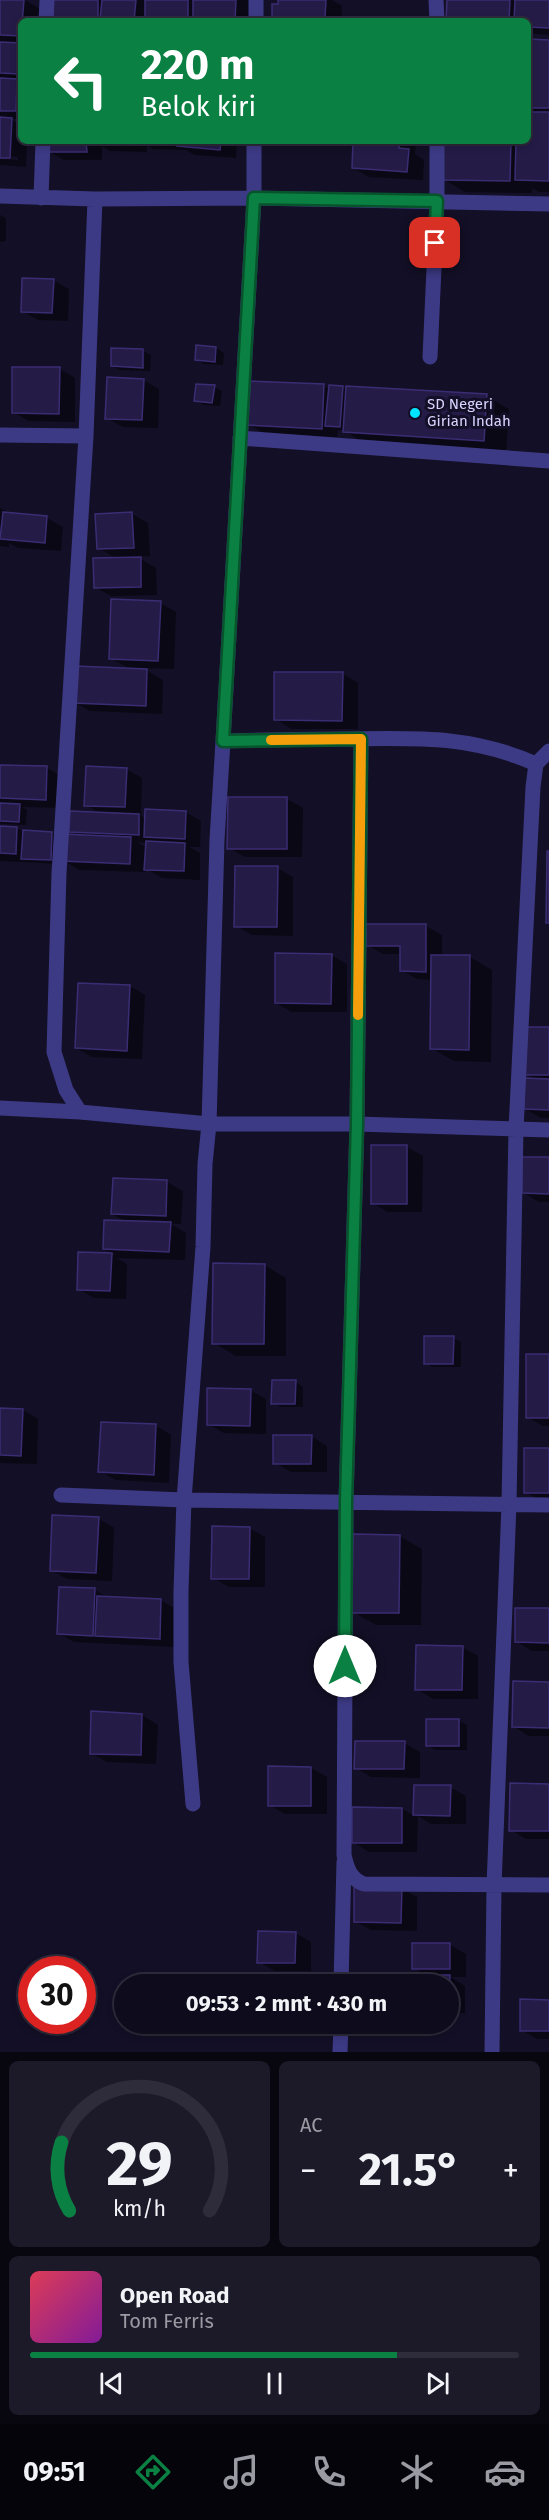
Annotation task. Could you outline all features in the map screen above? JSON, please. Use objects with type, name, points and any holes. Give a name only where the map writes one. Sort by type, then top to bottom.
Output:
[{"type":"street","points":[[46,18],[47,0]]},
{"type":"street","points":[[256,0],[256,18]]},
{"type":"street","points":[[436,0],[437,18]]},
{"type":"street","points":[[41,198],[43,144]]},
{"type":"street","points":[[193,1804],[181,1662],[180,1591],[209,1124],[217,840],[254,198],[254,144]]},
{"type":"street","points":[[430,357],[437,201],[437,144]]},
{"type":"street","points":[[0,196],[549,204]]},
{"type":"street","points":[[80,1113],[66,1090],[54,1052],[63,792],[86,436],[95,199]]},
{"type":"street","points":[[0,435],[86,436]]},
{"type":"street","points":[[240,438],[549,461]]},
{"type":"street","points":[[223,741],[419,737],[464,742],[512,753],[536,764]]},
{"type":"street","points":[[341,1974],[346,1501],[357,1124],[361,739]]},
{"type":"street","points":[[492,2052],[494,1886],[509,1504],[516,1129],[533,787],[536,764],[549,751]]},
{"type":"street","points":[[0,1108],[209,1124],[357,1124],[549,1130]]},
{"type":"street","points":[[61,1496],[549,1505]]},
{"type":"street","points":[[344,1855],[347,1868],[356,1881],[364,1884],[549,1885]]},
{"type":"street","points":[[340,2034],[340,2052]]},
{"type":"building","points":[[0,0],[24,0],[22,18],[18,18],[18,36],[0,35]]},
{"type":"building","points":[[53,0],[98,0],[98,18],[53,18]]},
{"type":"building","points":[[102,0],[136,0],[134,18],[100,18]]},
{"type":"building","points":[[145,0],[188,0],[188,18],[145,18]]},
{"type":"building","points":[[193,0],[236,0],[235,18],[193,18]]},
{"type":"building","points":[[278,0],[326,0],[325,18],[272,18],[272,4],[278,4]]},
{"type":"building","points":[[447,0],[510,0],[509,18],[446,18]]},
{"type":"building","points":[[515,0],[549,0],[549,28],[531,27],[531,18],[514,18]]},
{"type":"building","points":[[531,39],[549,40],[549,108],[531,108]]},
{"type":"building","points":[[0,42],[18,43],[18,74],[0,73]]},
{"type":"building","points":[[0,78],[17,79],[16,111],[0,111]]},
{"type":"building","points":[[531,112],[549,112],[549,181],[515,180],[516,144],[531,144]]},
{"type":"building","points":[[0,117],[12,118],[10,158],[0,158]]},
{"type":"building","points":[[47,144],[86,144],[87,152],[47,152]]},
{"type":"building","points":[[177,144],[221,144],[220,150],[177,146]]},
{"type":"building","points":[[353,144],[400,144],[399,148],[409,149],[407,172],[352,168]]},
{"type":"building","points":[[443,144],[511,144],[510,181],[442,180]]},
{"type":"building","points":[[22,278],[54,279],[52,313],[21,312]]},
{"type":"building","points":[[196,345],[216,347],[215,362],[195,360]]},
{"type":"building","points":[[111,348],[143,349],[143,368],[111,366]]},
{"type":"building","points":[[12,367],[60,367],[59,414],[12,413]]},
{"type":"building","points":[[107,377],[144,379],[142,420],[105,419]]},
{"type":"building","points":[[248,381],[324,384],[322,429],[246,425]]},
{"type":"building","points":[[196,384],[215,385],[212,403],[194,401]]},
{"type":"building","points":[[329,385],[343,386],[340,427],[325,426]]},
{"type":"building","name":"SD Negeri Girian Indah","points":[[346,386],[487,394],[484,441],[343,432]]},
{"type":"building","points":[[3,512],[47,516],[45,543],[0,539]]},
{"type":"building","points":[[132,512],[134,548],[97,549],[95,514]]},
{"type":"building","points":[[141,557],[141,587],[94,588],[93,558]]},
{"type":"building","points":[[111,599],[161,601],[158,661],[109,659]]},
{"type":"building","points":[[75,666],[147,669],[146,706],[73,703]]},
{"type":"building","points":[[274,672],[343,672],[342,721],[274,720]]},
{"type":"building","points":[[0,765],[47,766],[46,800],[0,798]]},
{"type":"building","points":[[86,766],[127,768],[125,807],[84,806]]},
{"type":"building","points":[[228,797],[287,797],[287,849],[227,849]]},
{"type":"building","points":[[0,803],[20,804],[19,822],[0,821]]},
{"type":"building","points":[[145,809],[186,811],[185,839],[144,837]]},
{"type":"building","points":[[70,811],[139,814],[139,835],[69,832]]},
{"type":"building","points":[[0,826],[17,827],[16,854],[0,853]]},
{"type":"building","points":[[23,830],[52,832],[51,860],[21,859]]},
{"type":"building","points":[[62,834],[131,837],[130,864],[61,861]]},
{"type":"building","points":[[146,841],[185,843],[184,871],[144,870]]},
{"type":"building","points":[[547,851],[549,851],[549,923],[546,923]]},
{"type":"building","points":[[235,866],[278,866],[277,927],[234,927]]},
{"type":"building","points":[[366,924],[426,924],[426,972],[400,971],[400,946],[366,946]]},
{"type":"building","points":[[275,953],[332,954],[331,1004],[275,1003]]},
{"type":"building","points":[[431,955],[470,955],[469,1050],[430,1049]]},
{"type":"building","points":[[78,983],[130,985],[127,1051],[75,1048]]},
{"type":"building","points":[[524,1027],[549,1027],[549,1075],[523,1075]]},
{"type":"building","points":[[524,1078],[549,1079],[549,1110],[524,1109]]},
{"type":"building","points":[[371,1145],[407,1145],[407,1204],[371,1204]]},
{"type":"building","points":[[522,1157],[549,1157],[549,1194],[522,1193]]},
{"type":"building","points":[[113,1178],[167,1180],[166,1216],[111,1214]]},
{"type":"building","points":[[104,1220],[171,1222],[169,1252],[103,1249]]},
{"type":"building","points":[[78,1252],[112,1253],[110,1291],[77,1290]]},
{"type":"building","points":[[213,1263],[265,1264],[264,1344],[212,1344]]},
{"type":"building","points":[[424,1336],[454,1336],[453,1364],[424,1364]]},
{"type":"building","points":[[526,1354],[549,1354],[549,1418],[526,1418]]},
{"type":"building","points":[[272,1380],[296,1380],[295,1404],[271,1404]]},
{"type":"building","points":[[207,1388],[251,1389],[250,1426],[207,1425]]},
{"type":"building","points":[[0,1408],[23,1409],[21,1456],[0,1455]]},
{"type":"building","points":[[101,1422],[156,1424],[154,1475],[98,1472]]},
{"type":"building","points":[[273,1435],[312,1435],[311,1464],[273,1464]]},
{"type":"building","points":[[524,1448],[549,1448],[549,1493],[524,1493]]},
{"type":"building","points":[[52,1515],[99,1517],[96,1573],[50,1571]]},
{"type":"building","points":[[212,1526],[250,1527],[249,1579],[211,1579]]},
{"type":"building","points":[[353,1534],[400,1535],[399,1613],[352,1613]]},
{"type":"building","points":[[59,1587],[95,1588],[93,1636],[57,1634]]},
{"type":"building","points":[[97,1596],[161,1599],[160,1639],[95,1636]]},
{"type":"building","points":[[515,1608],[549,1608],[549,1643],[515,1642]]},
{"type":"building","points":[[416,1645],[463,1646],[462,1690],[415,1690]]},
{"type":"building","points":[[513,1681],[549,1682],[549,1728],[512,1727]]},
{"type":"building","points":[[91,1711],[142,1714],[141,1755],[90,1754]]},
{"type":"building","points":[[426,1719],[459,1719],[459,1746],[426,1746]]},
{"type":"building","points":[[355,1741],[405,1741],[404,1769],[354,1769]]},
{"type":"building","points":[[268,1766],[311,1767],[311,1806],[268,1806]]},
{"type":"building","points":[[510,1783],[549,1784],[549,1831],[509,1831]]},
{"type":"building","points":[[414,1785],[451,1785],[450,1816],[413,1815]]},
{"type":"building","points":[[352,1807],[402,1808],[402,1843],[352,1843]]},
{"type":"building","points":[[354,1886],[402,1886],[401,1923],[354,1922]]},
{"type":"building","points":[[258,1931],[296,1932],[295,1963],[257,1963]]},
{"type":"building","points":[[412,1943],[450,1943],[450,1969],[412,1969]]},
{"type":"building","points":[[351,1973],[382,1973],[382,1974]]},
{"type":"building","points":[[520,1999],[549,2000],[549,2031],[520,2031]]},
{"type":"slow traffic","points":[[271,740],[361,739],[358,1015]]},
{"type":"place","name":"SD Negeri Girian Indah","points":[[415,413]]},
{"type":"route","points":[[345,1666],[346,1501],[357,1124],[361,739],[223,741],[254,198],[437,201],[435,243]]}]
